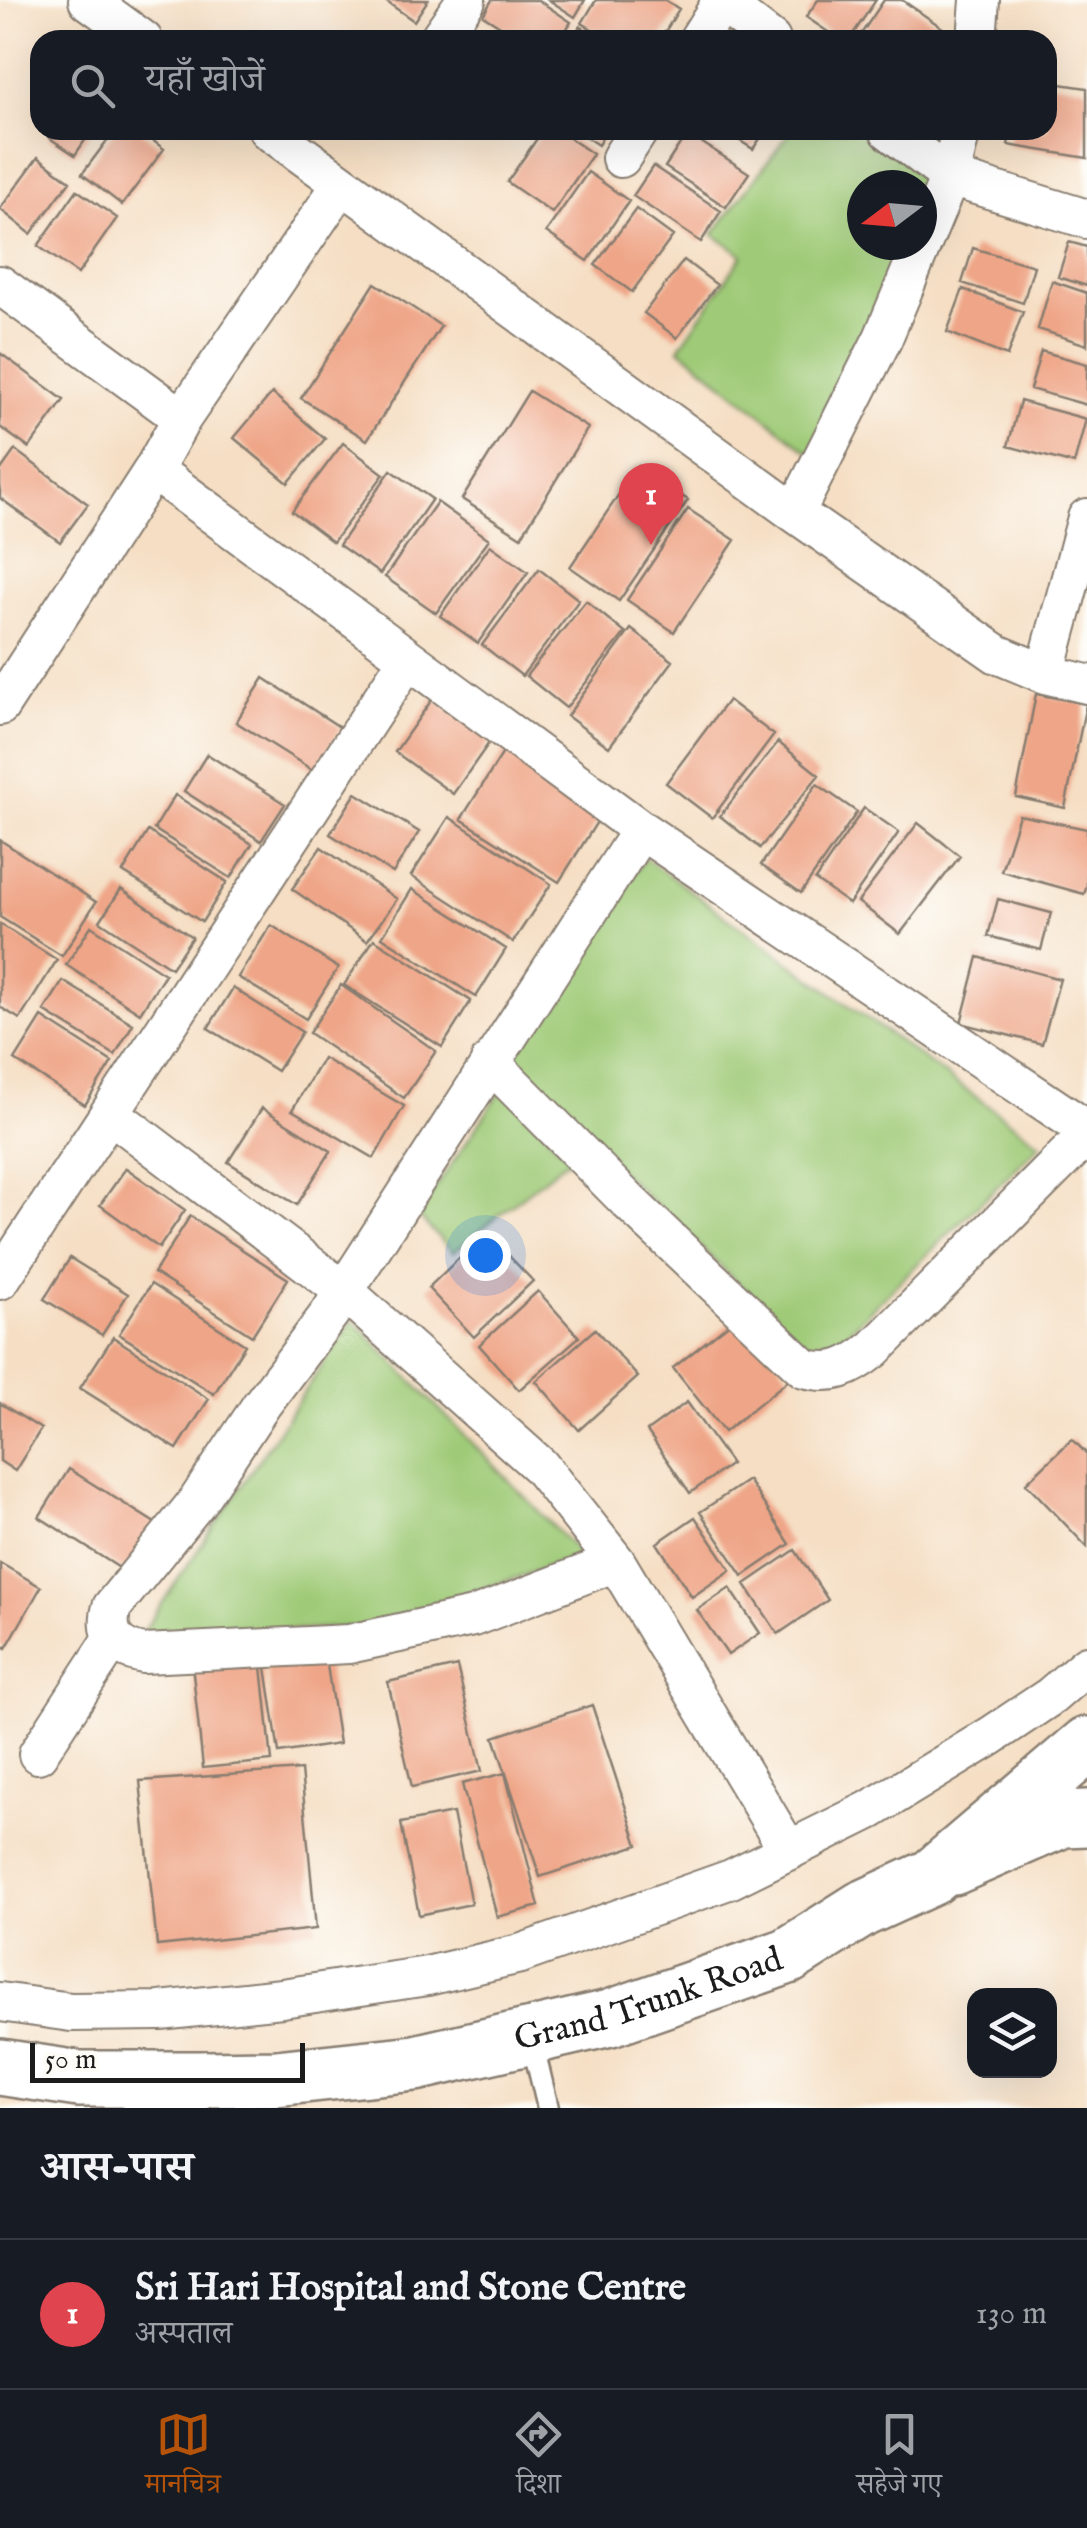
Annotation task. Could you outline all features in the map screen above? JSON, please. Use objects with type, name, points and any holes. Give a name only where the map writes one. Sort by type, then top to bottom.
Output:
[{"type":"main road","name":"Grand Trunk Road","points":[[150,2108],[205,2078],[276,2078],[416,2064],[610,2018],[788,1956],[862,1909],[932,1877],[1087,1745]]},
{"type":"main road","points":[[932,1877],[1063,1818],[1087,1818]]},
{"type":"main road","points":[[0,2067],[79,2080],[205,2078]]},
{"type":"street","points":[[88,0],[129,30]]},
{"type":"street","points":[[445,30],[466,0]]},
{"type":"street","points":[[978,30],[980,0]]},
{"type":"street","points":[[704,30],[721,1],[758,30]]},
{"type":"street","points":[[282,140],[795,513],[997,654],[1045,674],[1087,684]]},
{"type":"street","points":[[901,140],[950,178],[1087,219]]},
{"type":"street","points":[[795,513],[883,338],[950,178],[959,140]]},
{"type":"street","points":[[0,706],[153,470],[182,418],[342,184]]},
{"type":"street","points":[[0,285],[182,418]]},
{"type":"street","points":[[153,470],[641,830],[1087,1133],[874,1350],[841,1370],[824,1373],[804,1368],[628,1201],[490,1062]]},
{"type":"street","points":[[1045,674],[1087,518]]},
{"type":"street","points":[[0,1280],[408,659]]},
{"type":"street","points":[[616,1562],[472,1617],[349,1644],[144,1654],[124,1650],[113,1639],[108,1622],[112,1607],[197,1502],[344,1290],[641,830]]},
{"type":"street","points":[[111,1114],[344,1290],[540,1466],[616,1562],[789,1851]]},
{"type":"street","points":[[38,1754],[113,1639]]},
{"type":"street","points":[[0,2002],[71,2012],[160,2012],[427,1976],[520,1954],[732,1879],[870,1810],[992,1736],[1051,1696],[1087,1665]]},
{"type":"lane","points":[[531,2036],[548,2108]]},
{"type":"green space","points":[[784,140],[883,140],[925,170],[847,170],[847,260],[905,260],[811,454],[679,348],[743,255],[713,234]]},
{"type":"green space","points":[[645,858],[1041,1144],[819,1360],[501,1058]]},
{"type":"green space","points":[[503,1088],[570,1158],[453,1252],[417,1215]]},
{"type":"green space","points":[[353,1320],[582,1556],[367,1627],[140,1636]]},
{"type":"building","points":[[384,0],[428,0],[414,21]]},
{"type":"building","points":[[492,0],[538,0],[571,22],[566,30],[506,30],[483,15]]},
{"type":"building","points":[[549,0],[585,0],[575,17]]},
{"type":"building","points":[[596,0],[665,0],[679,9],[666,30],[594,30],[582,23]]},
{"type":"building","points":[[818,0],[876,0],[856,30],[825,30],[806,17]]},
{"type":"building","points":[[884,0],[902,0],[946,30],[864,30]]},
{"type":"building","points":[[1057,84],[1087,88],[1087,158],[1008,145],[1009,140],[1057,140]]},
{"type":"building","points":[[52,140],[85,140],[75,155]]},
{"type":"building","points":[[108,140],[152,140],[164,149],[122,205],[82,174]]},
{"type":"building","points":[[536,140],[573,140],[593,154],[552,213],[507,182]]},
{"type":"building","points":[[682,140],[698,140],[749,173],[726,207],[665,167]]},
{"type":"building","points":[[739,140],[759,140],[753,149]]},
{"type":"building","points":[[38,157],[70,181],[31,234],[0,209]]},
{"type":"building","points":[[653,166],[721,211],[701,242],[633,196]]},
{"type":"building","points":[[588,172],[629,201],[588,261],[546,232]]},
{"type":"building","points":[[77,190],[117,218],[78,274],[38,246]]},
{"type":"building","points":[[636,209],[673,236],[632,292],[595,265]]},
{"type":"building","points":[[1069,242],[1087,247],[1087,286],[1058,277]]},
{"type":"building","points":[[973,248],[1034,266],[1023,303],[962,283]]},
{"type":"building","points":[[684,260],[717,285],[677,338],[644,313]]},
{"type":"building","points":[[1052,281],[1087,293],[1087,345],[1038,329]]},
{"type":"building","points":[[375,283],[441,326],[367,440],[301,398]]},
{"type":"building","points":[[963,289],[1023,312],[1007,356],[947,332]]},
{"type":"building","points":[[1041,351],[1087,364],[1087,405],[1030,389]]},
{"type":"building","points":[[0,353],[64,400],[29,448],[0,427]]},
{"type":"building","points":[[529,391],[588,428],[521,537],[462,499]]},
{"type":"building","points":[[272,393],[325,439],[288,483],[234,438]]},
{"type":"building","points":[[1020,401],[1086,419],[1074,464],[1008,446]]},
{"type":"building","points":[[343,443],[384,474],[333,542],[292,511]]},
{"type":"building","points":[[15,450],[88,504],[60,542],[0,498],[0,471]]},
{"type":"building","points":[[638,466],[688,500],[619,601],[570,567]]},
{"type":"building","points":[[391,470],[432,499],[380,574],[339,545]]},
{"type":"building","points":[[437,502],[489,539],[436,613],[385,577]]},
{"type":"building","points":[[688,509],[735,540],[674,632],[627,600]]},
{"type":"building","points":[[490,545],[528,572],[478,643],[440,616]]},
{"type":"building","points":[[539,569],[579,600],[522,676],[482,645]]},
{"type":"building","points":[[586,601],[625,633],[566,708],[526,676]]},
{"type":"building","points":[[631,629],[673,661],[609,747],[567,716]]},
{"type":"building","points":[[264,678],[341,728],[314,771],[236,722]]},
{"type":"building","points":[[1036,694],[1086,704],[1065,808],[1016,797]]},
{"type":"building","points":[[433,698],[491,740],[453,794],[395,752]]},
{"type":"building","points":[[728,700],[774,735],[712,818],[666,783]]},
{"type":"building","points":[[778,742],[819,775],[760,848],[720,816]]},
{"type":"building","points":[[504,751],[602,814],[559,882],[461,819]]},
{"type":"building","points":[[207,754],[285,804],[261,841],[184,791]]},
{"type":"building","points":[[817,784],[857,812],[801,893],[761,865]]},
{"type":"building","points":[[356,793],[419,832],[393,873],[330,834]]},
{"type":"building","points":[[175,795],[252,844],[231,878],[154,829]]},
{"type":"building","points":[[864,808],[899,832],[849,904],[815,880]]},
{"type":"building","points":[[1019,815],[1087,829],[1084,894],[1001,871]]},
{"type":"building","points":[[449,817],[551,884],[513,942],[411,876]]},
{"type":"building","points":[[918,823],[960,856],[900,934],[858,902]]},
{"type":"building","points":[[148,831],[227,882],[202,922],[123,872]]},
{"type":"building","points":[[0,840],[96,902],[62,956],[0,917]]},
{"type":"building","points":[[321,847],[397,899],[367,941],[292,889]]},
{"type":"building","points":[[121,889],[192,937],[171,968],[100,921]]},
{"type":"building","points":[[412,889],[506,949],[476,997],[382,937]]},
{"type":"building","points":[[998,899],[1051,913],[1041,950],[988,936]]},
{"type":"building","points":[[0,924],[57,960],[20,1019],[0,1007]]},
{"type":"building","points":[[271,925],[338,968],[306,1019],[238,977]]},
{"type":"building","points":[[91,926],[165,974],[140,1013],[66,965]]},
{"type":"building","points":[[374,939],[471,1001],[442,1047],[344,985]]},
{"type":"building","points":[[978,957],[1060,979],[1042,1044],[961,1023]]},
{"type":"building","points":[[63,981],[133,1024],[115,1055],[44,1011]]},
{"type":"building","points":[[341,985],[436,1051],[404,1098],[309,1033]]},
{"type":"building","points":[[233,988],[302,1032],[277,1071],[208,1028]]},
{"type":"building","points":[[42,1017],[112,1062],[85,1105],[15,1060]]},
{"type":"building","points":[[323,1058],[404,1106],[374,1158],[292,1110]]},
{"type":"building","points":[[262,1108],[331,1151],[297,1205],[228,1162]]},
{"type":"building","points":[[126,1168],[185,1210],[159,1248],[100,1205]]},
{"type":"building","points":[[190,1216],[288,1279],[252,1336],[154,1273]]},
{"type":"building","points":[[486,1232],[533,1281],[474,1337],[428,1288]]},
{"type":"building","points":[[70,1258],[128,1294],[102,1335],[44,1299]]},
{"type":"building","points":[[151,1284],[245,1345],[214,1394],[119,1334]]},
{"type":"building","points":[[538,1291],[579,1337],[519,1390],[479,1345]]},
{"type":"building","points":[[741,1314],[791,1378],[724,1432],[673,1368]]},
{"type":"building","points":[[595,1329],[638,1377],[579,1430],[536,1381]]},
{"type":"building","points":[[113,1337],[209,1399],[177,1449],[80,1388]]},
{"type":"building","points":[[687,1402],[731,1464],[690,1493],[647,1431]]},
{"type":"building","points":[[0,1403],[41,1429],[15,1471],[0,1461]]},
{"type":"building","points":[[1072,1439],[1087,1454],[1087,1547],[1026,1483]]},
{"type":"building","points":[[69,1469],[158,1525],[129,1574],[39,1517]]},
{"type":"building","points":[[748,1480],[790,1544],[743,1576],[700,1512]]},
{"type":"building","points":[[695,1517],[731,1570],[692,1597],[657,1543]]},
{"type":"building","points":[[795,1550],[828,1600],[778,1634],[745,1584]]},
{"type":"building","points":[[0,1563],[41,1587],[6,1648],[0,1645]]},
{"type":"building","points":[[730,1588],[760,1633],[728,1655],[697,1610]]},
{"type":"building","points":[[325,1652],[339,1744],[279,1753],[265,1661]]},
{"type":"building","points":[[261,1657],[272,1761],[203,1768],[192,1664]]},
{"type":"building","points":[[457,1666],[482,1771],[412,1787],[388,1682]]},
{"type":"building","points":[[592,1705],[638,1845],[540,1877],[494,1737]]},
{"type":"building","points":[[301,1770],[316,1929],[157,1946],[140,1781]]},
{"type":"building","points":[[505,1773],[539,1906],[497,1917],[462,1784]]},
{"type":"building","points":[[453,1813],[471,1904],[419,1915],[401,1823]]},
{"type":"place","name":"Sri Hari Hospital and Stone Centre","points":[[651,545]]}]
